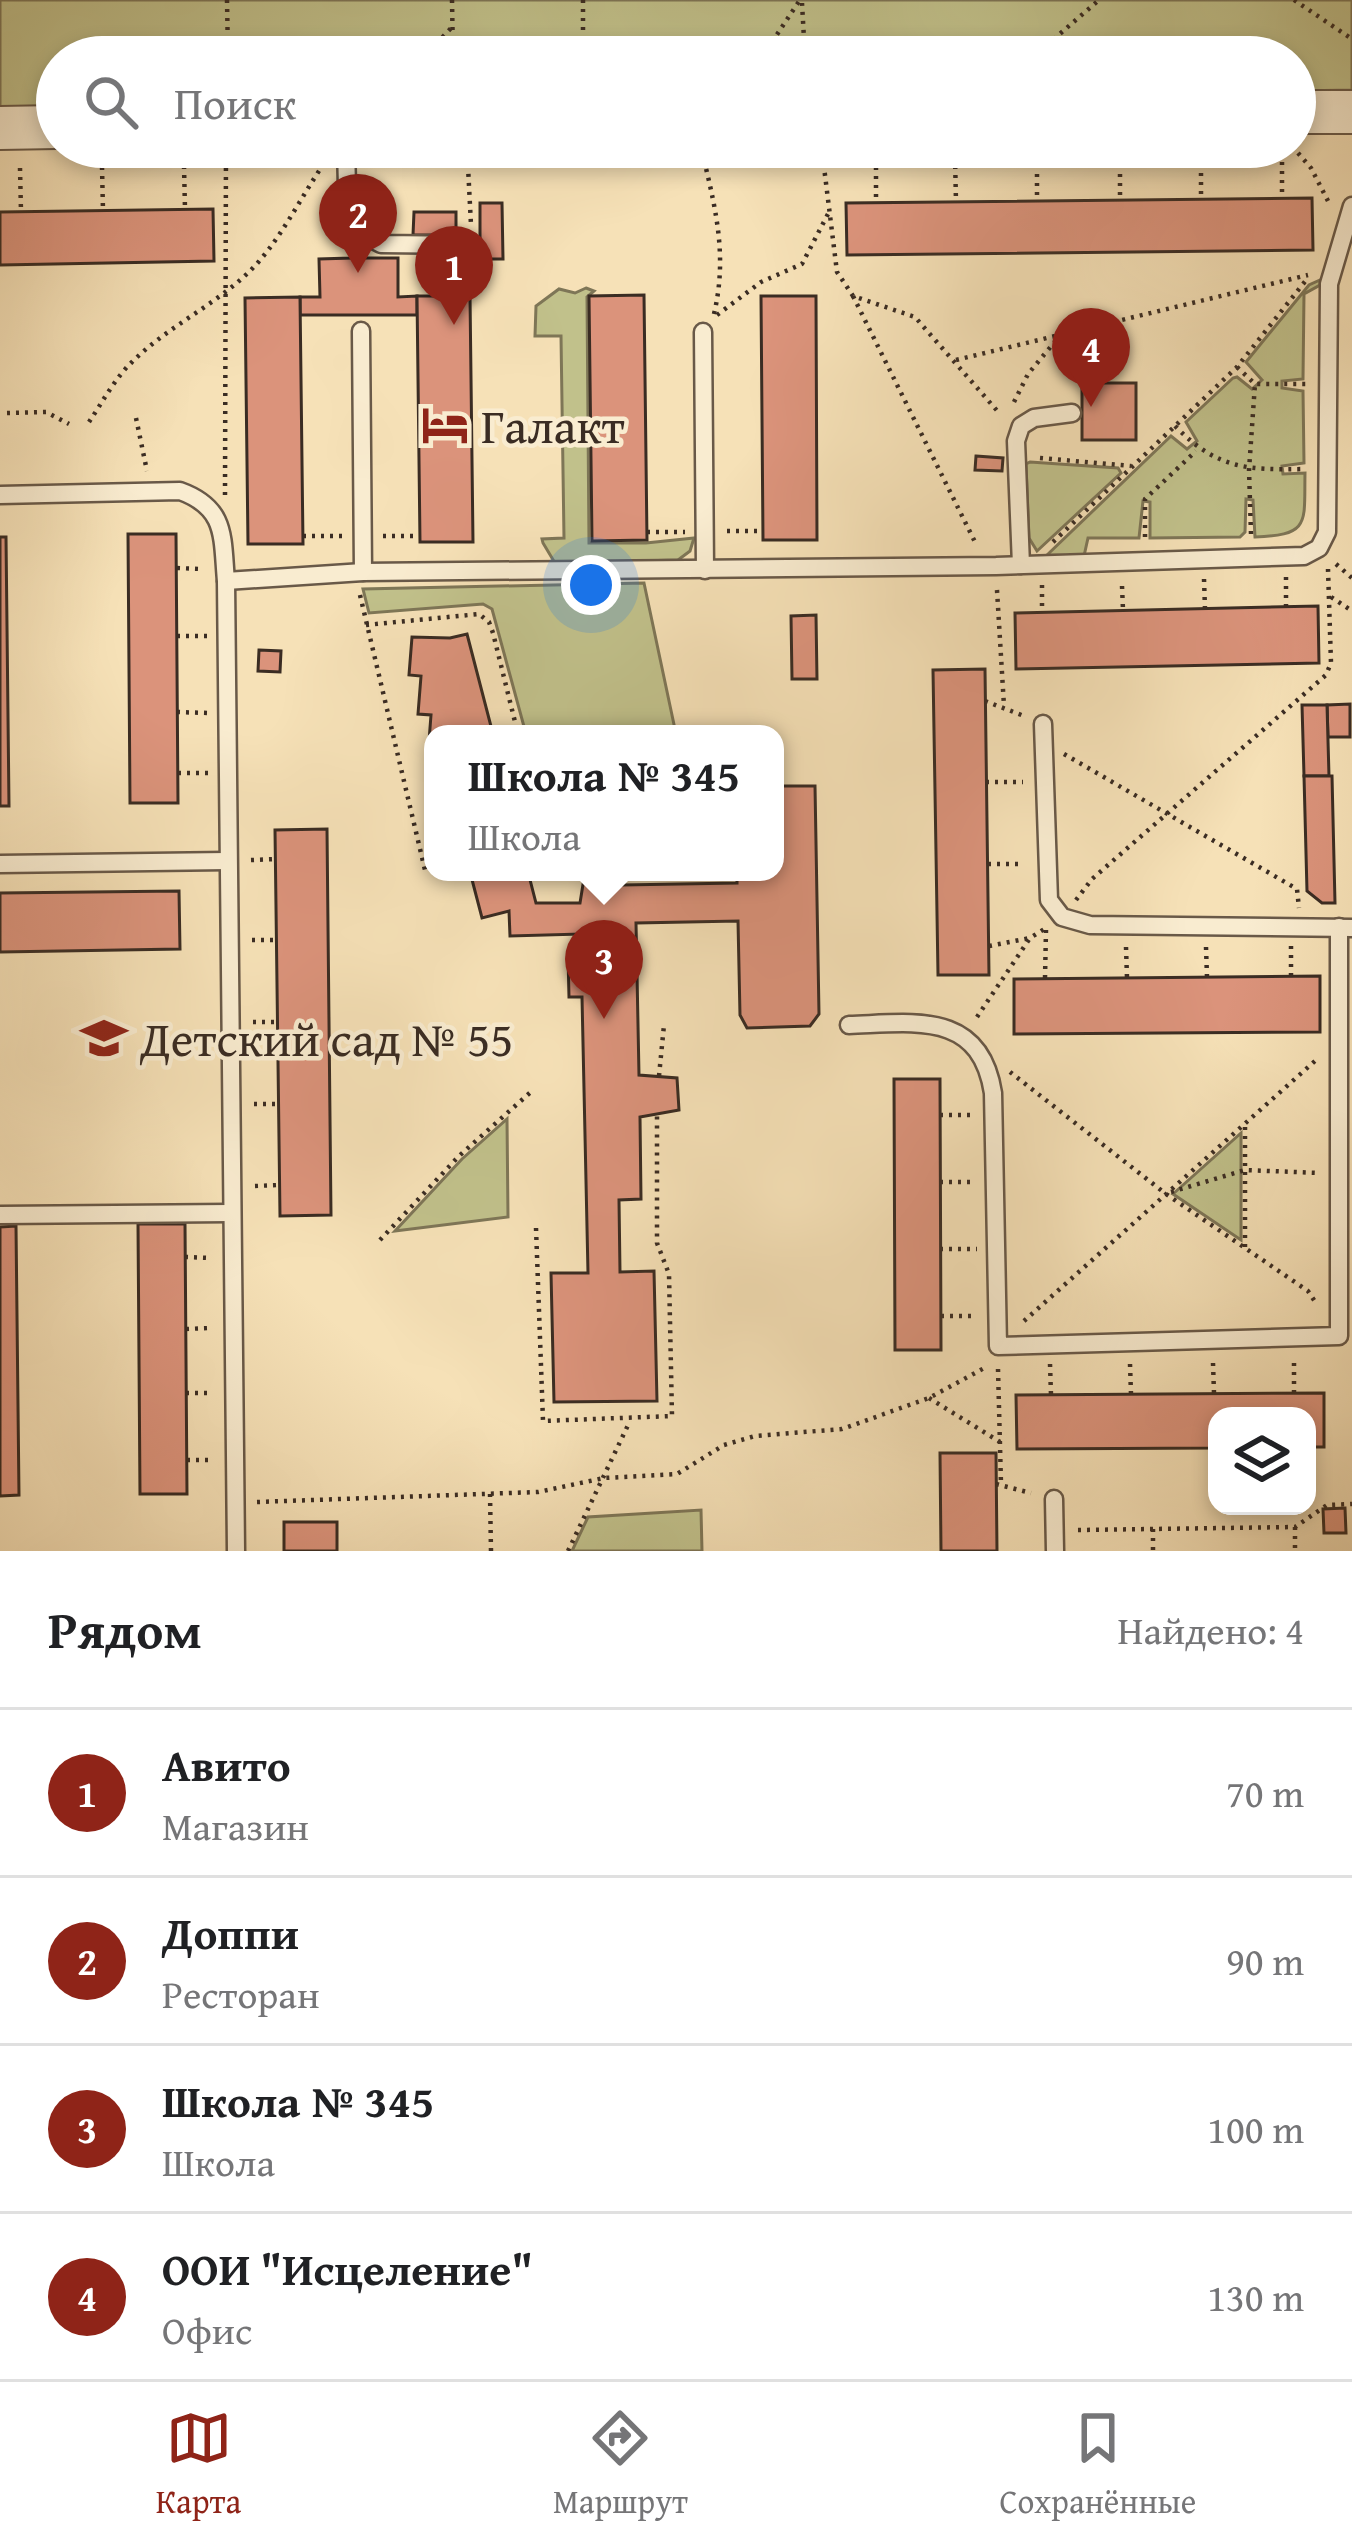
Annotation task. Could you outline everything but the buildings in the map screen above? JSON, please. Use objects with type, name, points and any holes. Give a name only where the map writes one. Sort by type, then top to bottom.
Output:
[{"type":"street","points":[[1316,126],[1352,112]]},
{"type":"street","points":[[0,128],[36,127]]},
{"type":"lane","points":[[347,168],[348,227],[381,244],[472,245]]},
{"type":"lane","points":[[226,580],[363,572],[706,571],[1304,556],[1319,548],[1327,532],[1331,274],[1352,206]]},
{"type":"lane","points":[[706,571],[708,324]]},
{"type":"lane","points":[[361,331],[363,572]]},
{"type":"lane","points":[[1021,565],[1017,456],[1021,426],[1034,418],[1072,413]]},
{"type":"lane","points":[[0,494],[167,491],[197,497],[221,524],[226,580],[236,1551]]},
{"type":"lane","points":[[849,1025],[926,1022],[964,1037],[988,1066],[998,1346],[1340,1336],[1339,1040],[1346,928],[1090,926],[1062,917],[1049,900],[1044,733]]},
{"type":"lane","points":[[0,864],[227,861]]},
{"type":"lane","points":[[0,1214],[230,1213]]},
{"type":"lane","points":[[1054,1499],[1054,1551]]},
{"type":"path","points":[[227,0],[228,36]]},
{"type":"path","points":[[452,0],[453,36]]},
{"type":"path","points":[[583,0],[583,36]]},
{"type":"path","points":[[776,36],[801,0]]},
{"type":"path","points":[[801,0],[804,36]]},
{"type":"path","points":[[1057,36],[1099,0]]},
{"type":"path","points":[[1294,0],[1352,39]]},
{"type":"path","points":[[444,36],[453,26]]},
{"type":"path","points":[[20,168],[21,212]]},
{"type":"path","points":[[102,168],[103,211]]},
{"type":"path","points":[[184,168],[185,209]]},
{"type":"path","points":[[221,524],[225,509],[226,168]]},
{"type":"path","points":[[89,422],[131,362],[224,295],[278,238],[288,214],[321,168]]},
{"type":"path","points":[[468,168],[472,245]]},
{"type":"path","points":[[706,168],[722,233],[722,281],[708,324]]},
{"type":"path","points":[[821,168],[837,272],[991,566],[1004,706]]},
{"type":"path","points":[[876,168],[877,203]]},
{"type":"path","points":[[956,168],[956,202]]},
{"type":"path","points":[[1037,168],[1037,201]]},
{"type":"path","points":[[1120,168],[1120,200]]},
{"type":"path","points":[[1201,168],[1201,199]]},
{"type":"path","points":[[1282,168],[1282,199]]},
{"type":"path","points":[[1313,168],[1327,196],[1341,247]]},
{"type":"path","points":[[708,324],[761,282],[802,264],[828,214]]},
{"type":"path","points":[[956,360],[1311,274],[1331,274]]},
{"type":"path","points":[[1042,612],[1042,553],[1237,368],[1311,274]]},
{"type":"path","points":[[853,296],[915,317],[1006,418],[1028,374],[1060,335]]},
{"type":"path","points":[[1237,368],[1255,384],[1328,385]]},
{"type":"path","points":[[1251,558],[1249,470],[1255,384]]},
{"type":"path","points":[[7,413],[46,412],[69,424]]},
{"type":"path","points":[[136,418],[148,475],[167,491]]},
{"type":"path","points":[[1175,426],[1198,449],[1249,470],[1328,469]]},
{"type":"path","points":[[1144,561],[1145,499],[1198,449]]},
{"type":"path","points":[[1017,456],[1133,466]]},
{"type":"path","points":[[750,531],[763,531]]},
{"type":"path","points":[[647,532],[661,532]]},
{"type":"path","points":[[303,536],[313,536]]},
{"type":"path","points":[[410,536],[420,536]]},
{"type":"path","points":[[1062,917],[1092,879],[1326,675],[1331,663],[1330,573],[1319,548]]},
{"type":"path","points":[[1285,557],[1286,607]]},
{"type":"path","points":[[363,572],[358,589],[424,866]]},
{"type":"path","points":[[1331,597],[1352,611]]},
{"type":"path","points":[[366,625],[479,614],[493,633],[516,725]]},
{"type":"path","points":[[177,636],[226,636]]},
{"type":"path","points":[[985,700],[1004,706],[1169,815],[1297,889],[1302,927]]},
{"type":"path","points":[[177,712],[226,713]]},
{"type":"path","points":[[178,772],[226,773]]},
{"type":"path","points":[[986,782],[1046,782]]},
{"type":"path","points":[[988,864],[1048,864]]},
{"type":"path","points":[[1125,925],[1127,977]]},
{"type":"path","points":[[989,946],[1030,938],[1046,928],[1045,979]]},
{"type":"path","points":[[964,1037],[1030,938]]},
{"type":"path","points":[[659,1076],[664,1025]]},
{"type":"path","points":[[998,1346],[1076,1271],[1339,1040]]},
{"type":"path","points":[[988,1066],[1006,1069],[1166,1194],[1308,1291],[1340,1336]]},
{"type":"path","points":[[380,1240],[459,1156],[533,1090]]},
{"type":"path","points":[[536,1228],[543,1421],[672,1416],[669,1274],[657,1243],[657,1114]]},
{"type":"path","points":[[940,1115],[993,1115]]},
{"type":"path","points":[[1245,1124],[1245,1247]]},
{"type":"path","points":[[1166,1194],[1245,1170],[1339,1174]]},
{"type":"path","points":[[940,1182],[994,1182]]},
{"type":"path","points":[[940,1249],[996,1249]]},
{"type":"path","points":[[941,1316],[998,1316]]},
{"type":"path","points":[[1294,1338],[1294,1393]]},
{"type":"path","points":[[1213,1339],[1214,1393]]},
{"type":"path","points":[[1130,1340],[1130,1394]]},
{"type":"path","points":[[236,1503],[538,1492],[604,1478],[677,1474],[724,1445],[755,1436],[842,1429],[929,1398],[998,1360],[999,1484],[1054,1499]]},
{"type":"path","points":[[929,1398],[1000,1442]]},
{"type":"path","points":[[568,1551],[632,1418]]},
{"type":"path","points":[[490,1494],[491,1551]]},
{"type":"path","points":[[1054,1530],[1295,1527],[1327,1504],[1352,1504]]},
{"type":"path","points":[[1295,1527],[1295,1551]]},
{"type":"path","points":[[1153,1529],[1154,1551]]},
{"type":"green space","points":[[0,0],[1352,0],[1352,90],[1316,91],[1316,36],[36,36],[36,107],[0,108]]},
{"type":"green space","points":[[1320,280],[1320,285],[1304,294],[1303,379],[1282,381],[1282,388],[1303,391],[1304,463],[1282,466],[1283,474],[1305,473],[1301,523],[1286,533],[1255,537],[1253,500],[1246,499],[1245,532],[1240,537],[1150,538],[1150,502],[1143,501],[1139,538],[1088,538],[1084,556],[1047,555],[1171,436],[1187,449],[1197,441],[1186,422],[1233,378],[1252,389],[1262,380],[1246,362],[1309,285]]},
{"type":"green space","points":[[586,288],[594,291],[587,297],[589,543],[694,538],[690,551],[678,560],[555,563],[543,543],[542,539],[564,538],[561,336],[535,336],[536,306],[559,289],[575,293]]},
{"type":"green space","points":[[1026,464],[1118,468],[1121,473],[1037,551],[1029,538]]},
{"type":"green space","points":[[644,583],[674,725],[524,725],[492,609],[483,604],[369,613],[363,589]]},
{"type":"green space","points":[[507,1119],[508,1217],[395,1231],[462,1159]]},
{"type":"green space","points":[[1241,1133],[1241,1240],[1173,1194]]},
{"type":"green space","points":[[701,1510],[702,1551],[572,1551],[588,1517]]},
{"type":"place","name":"Доппи","points":[[358,273]]},
{"type":"place","name":"Авито","points":[[454,325]]},
{"type":"place","name":"ООИ \"Исцеление\"","points":[[1091,407]]},
{"type":"place","name":"Галакт","points":[[445,425]]},
{"type":"place","name":"Школа № 345","points":[[604,1019]]},
{"type":"place","name":"Детский сад № 55","points":[[104,1038]]}]
